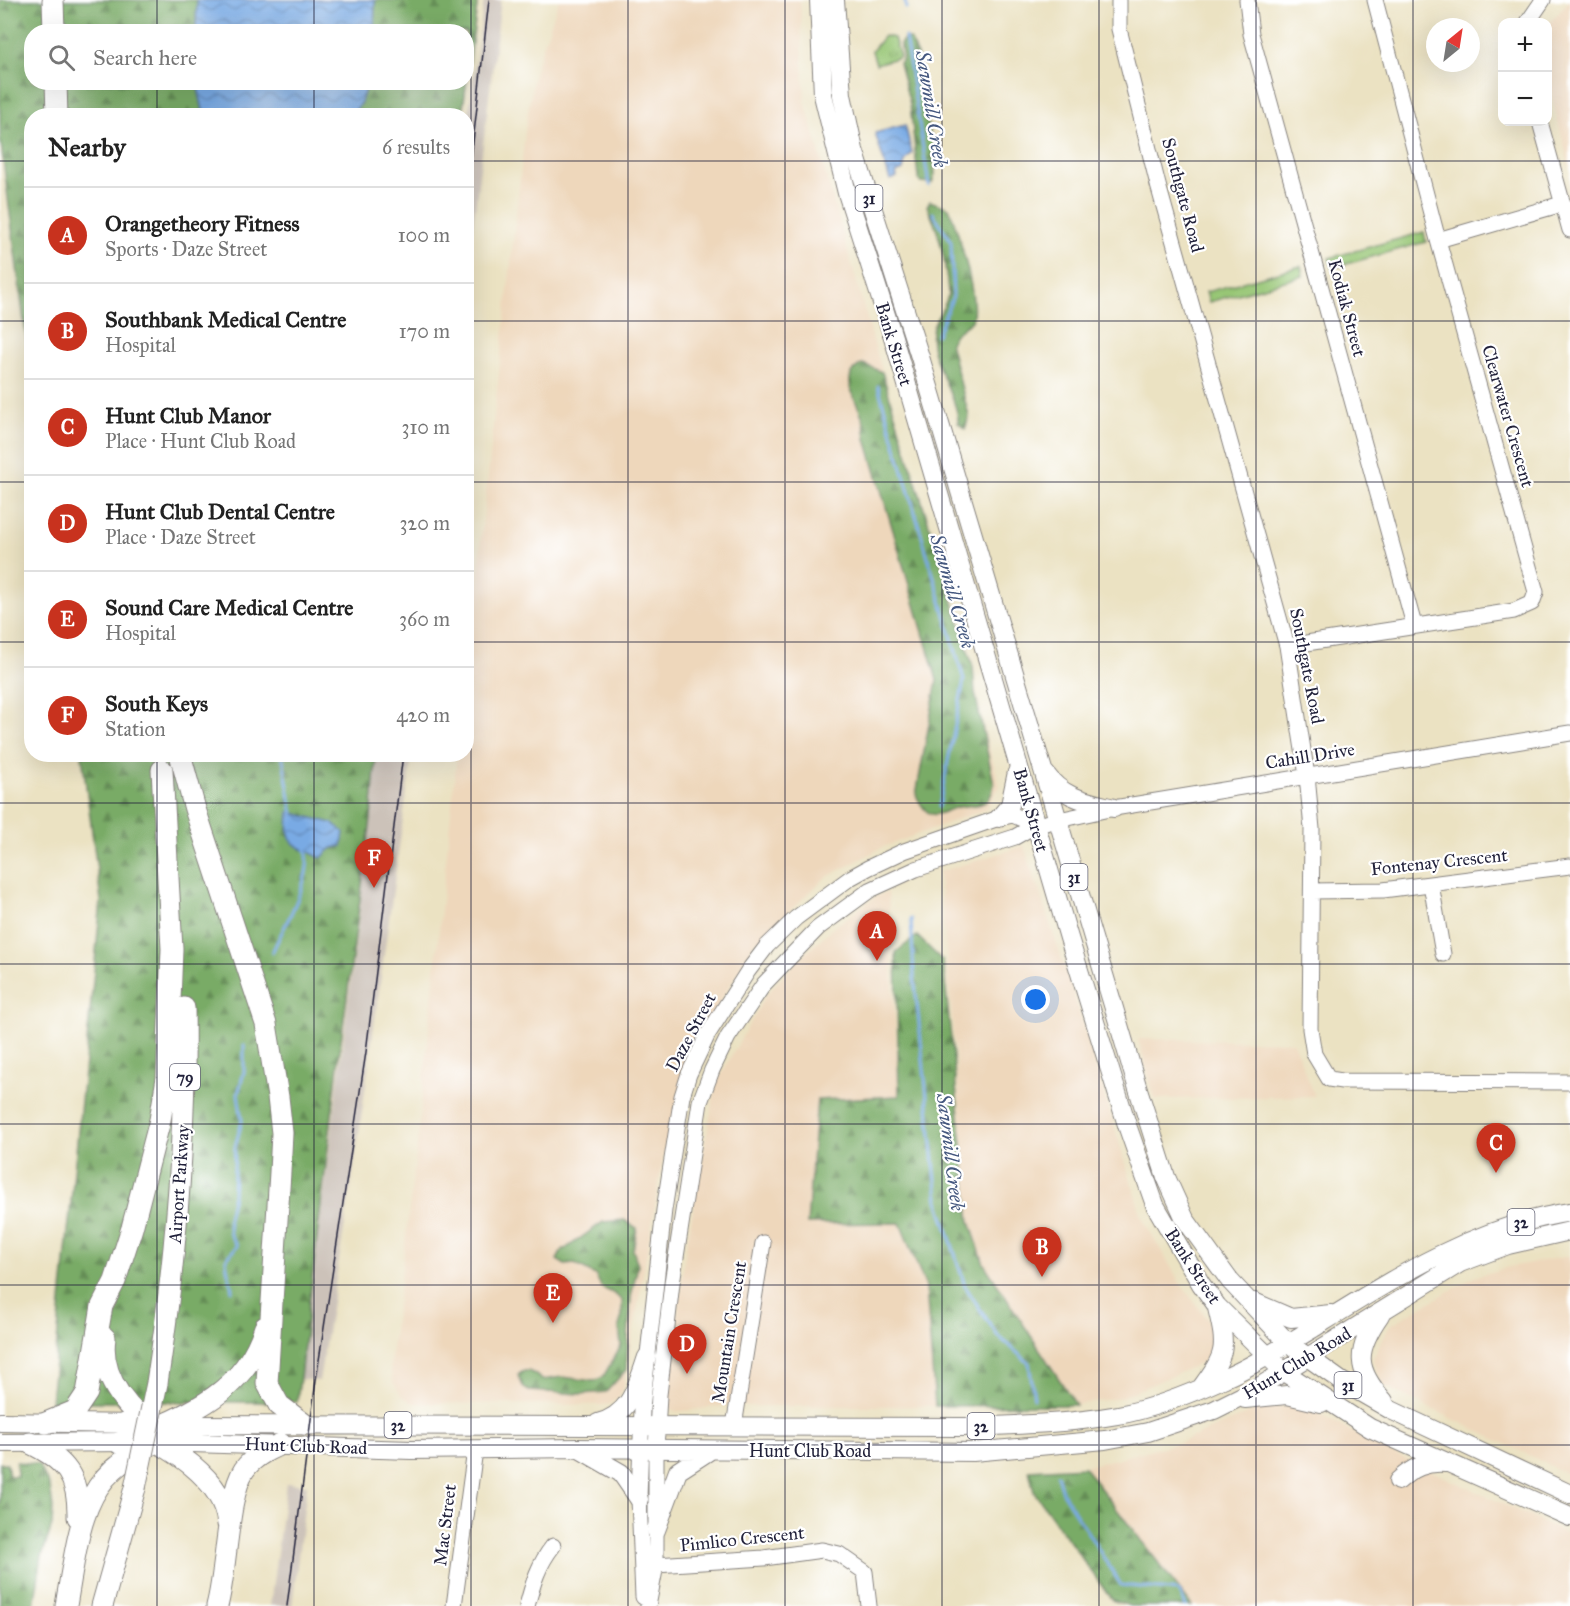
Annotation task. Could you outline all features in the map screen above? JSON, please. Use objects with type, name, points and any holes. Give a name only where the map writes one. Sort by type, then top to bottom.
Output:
[{"type":"highway","points":[[53,0],[54,24]]},
{"type":"highway","points":[[56,90],[57,108]]},
{"type":"highway","points":[[161,762],[172,949],[167,1078],[150,1165],[115,1281],[104,1342],[106,1363],[122,1398],[147,1432],[197,1470],[218,1492],[227,1512],[229,1536]]},
{"type":"highway","name":"Airport Parkway","points":[[102,1606],[135,1488],[157,1383],[173,1266],[185,1084],[181,932],[161,762]]},
{"type":"highway","points":[[182,762],[201,829],[255,988],[271,1050],[282,1133],[267,1383],[279,1405],[304,1424]]},
{"type":"highway","points":[[46,1423],[67,1416],[84,1400],[90,1384],[102,1306],[115,1281]]},
{"type":"highway","points":[[66,1606],[78,1536],[86,1507],[103,1480],[147,1432],[216,1398],[243,1371],[263,1332],[273,1282]]},
{"type":"highway","points":[[147,1432],[194,1433]]},
{"type":"highway","points":[[30,1443],[61,1462],[71,1476],[79,1501],[78,1536]]},
{"type":"highway","points":[[217,1606],[226,1567],[234,1499],[243,1471],[254,1459],[281,1444]]},
{"type":"main road","name":"Bank Street","points":[[819,0],[820,62],[834,146],[1069,938],[1155,1205],[1201,1284],[1217,1306],[1267,1358],[1284,1372],[1334,1407],[1370,1428],[1570,1517]]},
{"type":"main road","name":"Bank Street","points":[[835,0],[837,62],[849,128],[1138,1089],[1166,1177],[1185,1219],[1241,1294],[1288,1343],[1308,1358],[1349,1386],[1391,1410],[1570,1494]]},
{"type":"main road","points":[[892,337],[911,333]]},
{"type":"main road","points":[[999,818],[1010,805],[1014,795],[1017,762]]},
{"type":"main road","points":[[1041,766],[1055,787],[1071,798],[1114,808]]},
{"type":"main road","points":[[1069,938],[1092,934]]},
{"type":"main road","points":[[1118,1093],[1138,1089]]},
{"type":"main road","name":"Hunt Club Road","points":[[194,1433],[304,1424],[964,1427],[1048,1424],[1102,1418],[1159,1404],[1267,1358],[1288,1343],[1449,1248],[1499,1228],[1570,1212]]},
{"type":"main road","points":[[1166,1226],[1185,1219]]},
{"type":"main road","name":"Hunt Club Road","points":[[194,1433],[281,1444],[475,1450],[577,1448],[973,1452],[1105,1440],[1170,1425],[1234,1400],[1308,1358],[1461,1263],[1508,1245],[1570,1231]]},
{"type":"main road","points":[[1241,1294],[1263,1307],[1291,1317],[1336,1314]]},
{"type":"main road","points":[[1201,1388],[1216,1367],[1224,1347],[1224,1335],[1217,1306]]},
{"type":"main road","points":[[1386,1308],[1366,1336],[1361,1360],[1365,1378],[1391,1410]]},
{"type":"main road","points":[[590,1425],[611,1419],[627,1407],[647,1357]]},
{"type":"main road","points":[[1234,1400],[1287,1395],[1334,1407]]},
{"type":"main road","points":[[1102,1418],[1105,1440]]},
{"type":"main road","points":[[0,1422],[46,1423],[147,1432]]},
{"type":"main road","points":[[1409,1445],[1421,1423]]},
{"type":"main road","points":[[0,1443],[30,1443],[147,1432]]},
{"type":"main road","points":[[577,1448],[621,1473],[639,1499]]},
{"type":"main road","points":[[656,1530],[678,1472],[689,1462],[711,1450]]},
{"type":"main road","points":[[1398,1481],[1429,1462],[1447,1463]]},
{"type":"street","name":"Southgate Road","points":[[1119,0],[1119,29],[1158,185],[1287,646],[1307,776],[1312,829],[1310,1029],[1314,1054],[1329,1078],[1342,1081],[1570,1082]]},
{"type":"street","name":"Kodiak Street","points":[[1247,0],[1251,33],[1414,625]]},
{"type":"street","name":"Clearwater Crescent","points":[[1287,646],[1514,611],[1532,603],[1536,592],[1438,240],[1375,0]]},
{"type":"street","points":[[1531,18],[1543,0]]},
{"type":"street","points":[[1541,126],[1570,230]]},
{"type":"street","points":[[1438,240],[1562,204]]},
{"type":"street","name":"Cahill Drive","points":[[1057,820],[1114,808],[1570,733]]},
{"type":"street","name":"Daze Street","points":[[648,1450],[647,1357],[664,1210],[682,1096],[708,1034],[748,971],[767,946],[796,918],[850,878],[904,851],[999,818],[1013,815],[1036,825]]},
{"type":"street","name":"Daze Street","points":[[649,1425],[700,1102],[728,1037],[764,984],[818,928],[870,890],[944,859],[1016,837],[1036,825],[1057,820]]},
{"type":"street","points":[[936,840],[944,859]]},
{"type":"street","name":"Fontenay Crescent","points":[[1312,891],[1383,890],[1570,866]]},
{"type":"street","points":[[1431,884],[1443,954]]},
{"type":"street","points":[[748,971],[764,984]]},
{"type":"street","points":[[682,1096],[700,1102]]},
{"type":"street","points":[[664,1210],[684,1212]]},
{"type":"street","name":"Mountain Crescent","points":[[734,1426],[763,1244]]},
{"type":"street","name":"Mac Street","points":[[454,1606],[475,1450]]},
{"type":"street","points":[[646,1606],[639,1499],[648,1450]]},
{"type":"street","points":[[646,1606],[656,1565],[656,1530],[648,1450]]},
{"type":"street","points":[[527,1606],[535,1576],[543,1559],[553,1546]]},
{"type":"street","name":"Pimlico Crescent","points":[[656,1565],[764,1558],[822,1550],[839,1554],[865,1572],[869,1606]]},
{"type":"shaded area","points":[[484,0],[501,0],[474,217],[474,108],[469,108],[472,90],[474,90]]},
{"type":"shaded area","points":[[559,0],[800,0],[805,101],[1000,786],[986,809],[883,847],[825,878],[755,943],[720,1002],[681,1088],[662,1164],[624,1385],[619,1397],[610,1404],[602,1405],[412,1403],[401,1395],[393,1382],[390,1366],[416,1155],[456,762],[474,762],[474,605],[525,132],[534,73]]},
{"type":"shaded area","points":[[1570,0],[1570,169],[1552,98],[1552,20]]},
{"type":"shaded area","points":[[375,762],[411,762],[353,1175],[319,1381],[300,1379],[362,893]]},
{"type":"shaded area","points":[[1024,846],[1078,1007],[1142,1218],[1182,1286],[1211,1324],[1215,1336],[1213,1350],[1202,1362],[1121,1397],[1076,1405],[984,1264],[970,1222],[939,872]]},
{"type":"shaded area","points":[[888,892],[899,1097],[807,1223],[900,1223],[926,1287],[935,1406],[723,1406],[675,1412],[667,1402],[685,1253],[716,1084],[765,996],[794,964],[834,927],[877,896]]},
{"type":"shaded area","points":[[1138,1039],[1293,1042],[1315,1096],[1155,1099]]},
{"type":"shaded area","points":[[1570,1256],[1570,1475],[1382,1385],[1373,1358],[1390,1325],[1474,1277],[1509,1267]]},
{"type":"shaded area","points":[[1302,1405],[1386,1450],[1570,1535],[1570,1606],[1189,1606],[1084,1467],[1179,1443],[1259,1409]]},
{"type":"shaded area","points":[[286,1483],[307,1485],[292,1606],[270,1606]]},
{"type":"green space","points":[[0,0],[197,0],[196,24],[24,24],[24,90],[199,90],[202,108],[24,108],[24,321],[0,137]]},
{"type":"green space","points":[[375,0],[478,0],[474,29],[474,24],[374,24]]},
{"type":"green space","points":[[884,36],[894,38],[900,57],[876,64],[872,51]]},
{"type":"green space","points":[[904,39],[910,39],[917,53],[924,109],[933,145],[935,174],[932,183],[920,182],[918,177],[910,104],[899,63],[903,58],[900,44]]},
{"type":"green space","points":[[365,90],[465,90],[463,108],[357,108]]},
{"type":"green space","points":[[930,201],[949,208],[962,248],[973,297],[972,321],[955,334],[950,343],[969,416],[965,429],[958,423],[955,405],[932,345],[932,331],[948,292],[940,243],[927,206]]},
{"type":"green space","points":[[1424,232],[1426,242],[1332,268],[1329,258]]},
{"type":"green space","points":[[1301,266],[1303,276],[1209,302],[1206,292]]},
{"type":"green space","points":[[863,364],[882,372],[973,667],[975,693],[994,784],[986,802],[958,807],[939,814],[930,814],[916,795],[937,680],[866,439],[863,419],[851,389],[851,375]]},
{"type":"green space","points":[[83,762],[375,762],[371,818],[297,1402],[51,1402],[101,901]]},
{"type":"green space","points":[[917,936],[943,961],[970,1222],[984,1264],[1076,1405],[935,1406],[926,1287],[900,1223],[807,1224],[817,1100],[899,1096],[896,952]]},
{"type":"green space","points":[[624,1220],[637,1228],[633,1250],[638,1265],[631,1297],[626,1370],[606,1392],[581,1394],[529,1391],[524,1388],[518,1375],[522,1372],[528,1371],[542,1380],[562,1377],[594,1381],[603,1377],[621,1346],[619,1326],[622,1301],[615,1294],[602,1288],[595,1275],[575,1264],[565,1265],[557,1260],[561,1252],[603,1222]]},
{"type":"green space","points":[[16,1462],[38,1464],[50,1487],[53,1508],[52,1525],[42,1556],[34,1606],[0,1606],[0,1463],[7,1463],[9,1476],[17,1476]]},
{"type":"green space","points":[[1084,1467],[1192,1606],[1130,1606],[1112,1600],[1034,1492],[1029,1470]]},
{"type":"water","points":[[197,0],[375,0],[374,24],[196,24]]},
{"type":"water","points":[[199,90],[365,90],[357,108],[203,108]]},
{"type":"water","points":[[905,125],[912,153],[905,161],[903,170],[896,173],[897,177],[890,180],[875,133]]},
{"type":"water","points":[[289,812],[332,823],[344,832],[342,846],[332,848],[321,858],[297,846],[290,838]]},
{"type":"waterway","name":"Sawmill Creek","points":[[905,0],[906,8]]},
{"type":"waterway","name":"Sawmill Creek","points":[[905,37],[929,185]]},
{"type":"waterway","name":"Sawmill Creek","points":[[933,213],[951,242],[953,296],[937,335]]},
{"type":"waterway","name":"Sawmill Creek","points":[[878,386],[964,680],[939,807]]},
{"type":"waterway","points":[[283,762],[293,815]]},
{"type":"waterway","points":[[272,953],[302,886],[306,871],[305,847]]},
{"type":"waterway","name":"Sawmill Creek","points":[[911,919],[914,976],[938,1200],[965,1286],[997,1335],[1029,1363],[1034,1398]]},
{"type":"waterway","points":[[232,1291],[226,1259],[237,1246],[230,1235],[228,1218],[233,1195],[235,1147],[242,1121],[238,1094],[244,1072],[244,1045]]},
{"type":"waterway","name":"Sawmill Creek","points":[[1057,1475],[1062,1492],[1121,1585],[1179,1591],[1186,1606]]},
{"type":"tram line","points":[[474,133],[489,0]]},
{"type":"tram line","points":[[287,1606],[316,1380],[366,1052],[402,762]]},
{"type":"place","name":"South Keys","points":[[374,888]]},
{"type":"place","name":"Orangetheory Fitness","points":[[877,961]]},
{"type":"place","name":"Hunt Club Manor","points":[[1496,1173]]},
{"type":"place","name":"Southbank Medical Centre","points":[[1042,1277]]},
{"type":"place","name":"Sound Care Medical Centre","points":[[553,1323]]},
{"type":"place","name":"Hunt Club Dental Centre","points":[[687,1374]]}]
